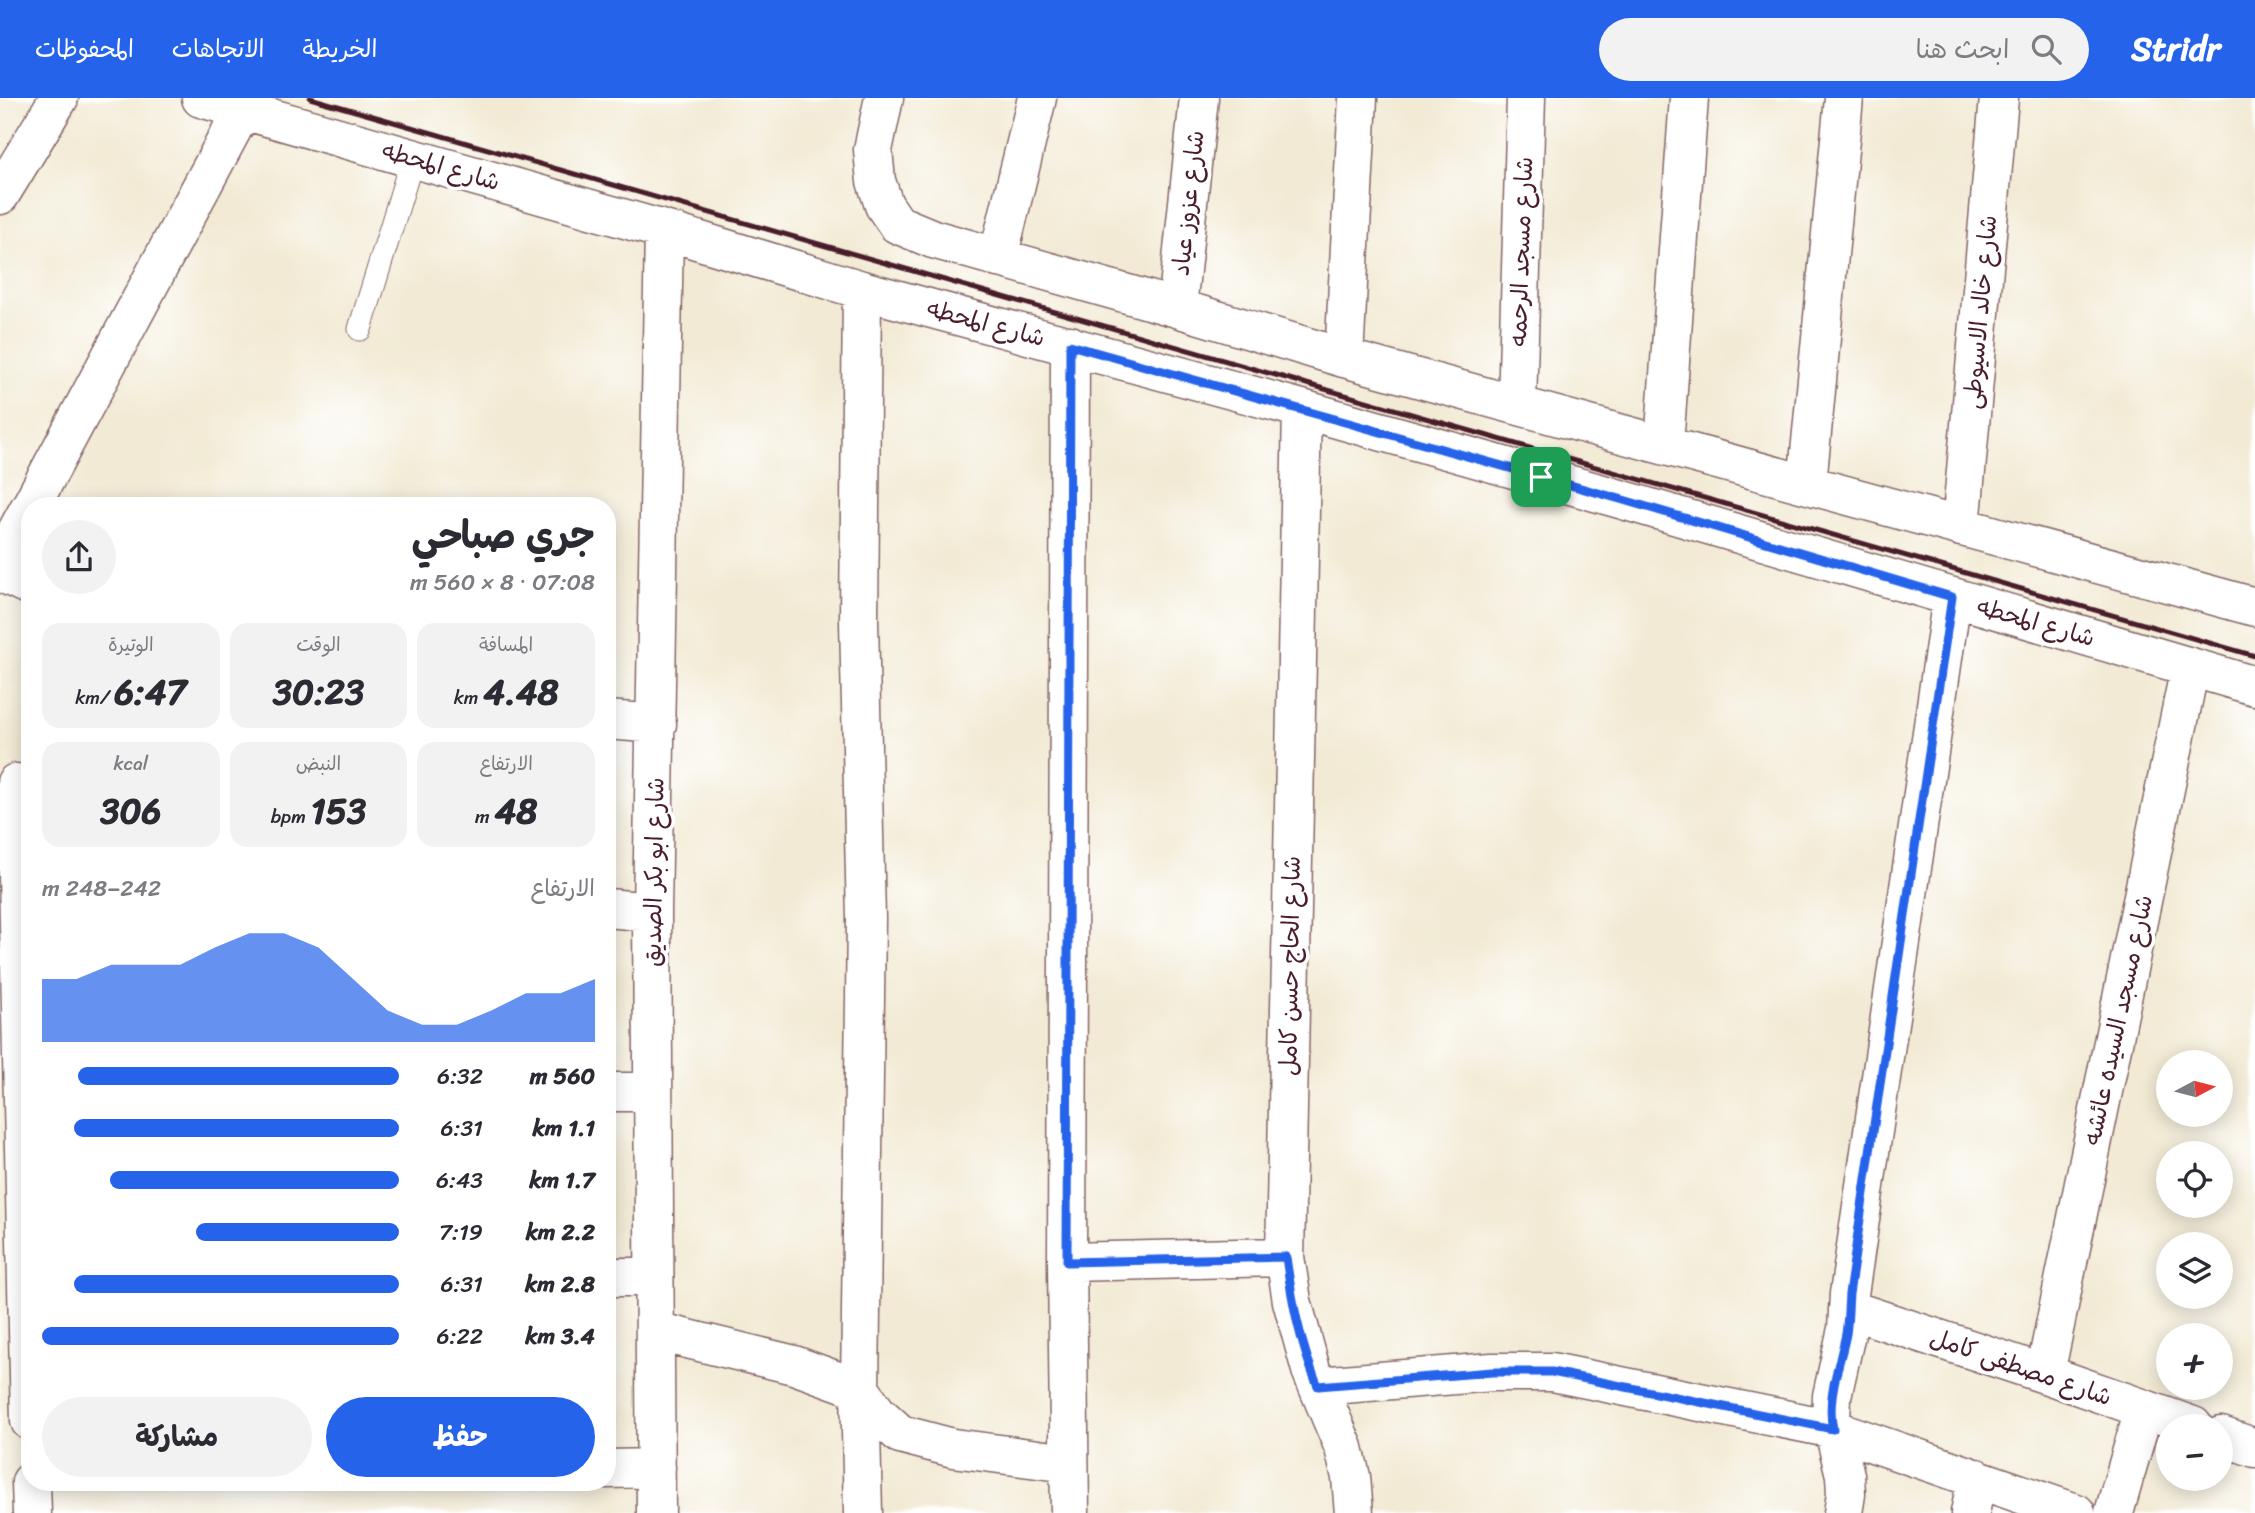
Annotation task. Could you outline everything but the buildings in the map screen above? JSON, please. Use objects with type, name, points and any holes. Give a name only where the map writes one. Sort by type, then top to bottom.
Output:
[{"type":"street","points":[[0,195],[59,98]]},
{"type":"street","name":"شارع المحطه","points":[[201,98],[413,157],[862,290],[1302,409],[2255,686]]},
{"type":"street","points":[[884,98],[873,150],[876,181],[884,205],[897,223],[933,239],[1344,358],[2255,607]]},
{"type":"street","points":[[998,258],[1037,98]]},
{"type":"street","name":"شارع عزوز عياد","points":[[1178,308],[1199,98]]},
{"type":"street","points":[[1344,358],[1358,98]]},
{"type":"street","name":"شارع مسجد الرحمه","points":[[1517,405],[1526,98]]},
{"type":"street","points":[[1664,445],[1689,98]]},
{"type":"street","points":[[1807,484],[1844,98]]},
{"type":"street","name":"شارع خالد الاسيوطى","points":[[1961,527],[1999,98]]},
{"type":"street","points":[[35,497],[243,109]]},
{"type":"street","name":"شارع ابو بكر الصديق","points":[[656,1513],[652,912],[664,230]]},
{"type":"street","points":[[862,290],[859,620],[866,919],[860,1389],[863,1513]]},
{"type":"street","points":[[1070,345],[1067,1262],[1070,1513]]},
{"type":"street","name":"شارع الحاج حسن كامل","points":[[1302,409],[1286,1257],[1292,1301],[1311,1370],[1344,1448],[1351,1477],[1354,1513]]},
{"type":"street","points":[[0,562],[21,524]]},
{"type":"street","points":[[0,572],[21,582]]},
{"type":"street","points":[[1843,1513],[1845,1475],[1831,1419],[1832,1396],[1847,1329],[1952,597]]},
{"type":"street","name":"شارع مسجد السيده عائشه","points":[[2045,1374],[2190,667]]},
{"type":"street","points":[[616,721],[657,724]]},
{"type":"street","points":[[15,782],[21,965]]},
{"type":"street","points":[[616,909],[652,912]]},
{"type":"street","points":[[616,1092],[653,1092]]},
{"type":"street","points":[[1067,1262],[1286,1257]]},
{"type":"street","points":[[616,1277],[654,1277]]},
{"type":"street","points":[[21,1309],[14,1339],[21,1375]]},
{"type":"street","name":"شارع مصطفى كامل","points":[[1848,1309],[2158,1414]]},
{"type":"street","points":[[655,1331],[794,1365],[860,1389],[877,1413],[900,1434],[953,1448],[1069,1464]]},
{"type":"street","points":[[1318,1386],[1492,1372],[1552,1372],[1833,1429],[1974,1495],[2076,1513]]},
{"type":"street","points":[[2113,1513],[2144,1409]]},
{"type":"street","points":[[2233,1440],[2255,1448]]},
{"type":"street","points":[[616,1469],[656,1468]]},
{"type":"street","points":[[31,1491],[32,1513]]},
{"type":"lane","points":[[360,329],[413,157]]},
{"type":"railway","points":[[310,98],[2255,656]]},
{"type":"route","points":[[1070,345],[1541,477],[1952,597],[1849,1294],[1847,1329],[1832,1396],[1833,1429],[1552,1372],[1492,1372],[1318,1386],[1292,1301],[1286,1257],[1067,1262],[1070,345]]}]
